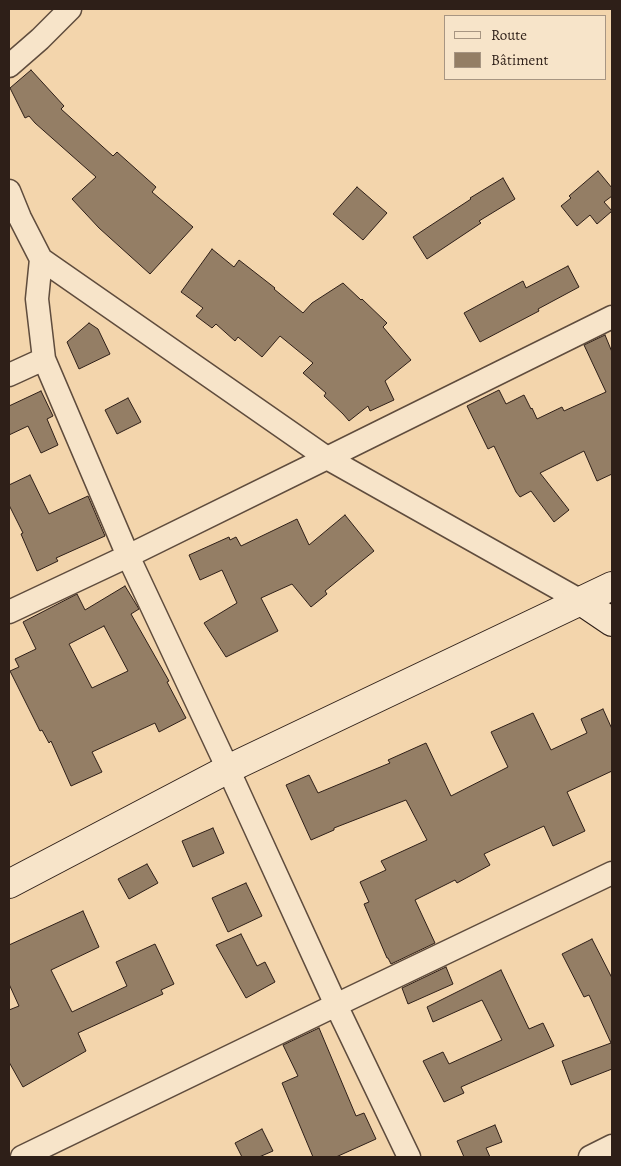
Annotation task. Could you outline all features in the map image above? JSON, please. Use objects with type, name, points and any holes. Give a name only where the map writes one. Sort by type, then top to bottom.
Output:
[{"type":"street","points":[[9,66],[70,9]]},
{"type":"street","points":[[9,191],[20,218],[41,259],[327,458],[581,601],[612,622]]},
{"type":"street","points":[[41,259],[37,298],[44,359],[128,556],[336,1005],[409,1157]]},
{"type":"street","points":[[9,612],[128,556],[612,317]]},
{"type":"street","points":[[9,375],[44,359]]},
{"type":"street","points":[[9,884],[228,770],[612,586]]},
{"type":"street","points":[[22,1157],[612,873]]},
{"type":"street","points":[[590,1157],[612,1146]]},
{"type":"building","points":[[31,70],[64,106],[61,109],[113,156],[117,152],[156,187],[152,192],[193,227],[150,274],[99,228],[72,199],[96,177],[29,116],[25,118],[10,88]]},
{"type":"building","points":[[598,171],[612,188],[612,196],[604,202],[612,211],[597,224],[590,215],[577,226],[561,206],[571,198],[569,196]]},
{"type":"building","points":[[503,178],[515,199],[479,221],[481,223],[427,259],[413,237]]},
{"type":"building","points":[[357,187],[387,213],[363,240],[333,214]]},
{"type":"building","points":[[212,249],[234,267],[239,260],[303,313],[312,303],[343,283],[387,323],[383,327],[411,360],[385,381],[394,400],[370,411],[368,406],[349,421],[324,396],[326,393],[303,373],[313,363],[280,336],[262,357],[238,337],[235,341],[216,324],[212,328],[196,316],[203,308],[181,292]]},
{"type":"building","points":[[568,266],[579,287],[538,309],[539,311],[480,342],[464,313],[523,281],[526,288]]},
{"type":"building","points":[[89,323],[98,329],[110,354],[79,369],[67,342]]},
{"type":"building","points":[[605,335],[612,352],[612,474],[597,481],[584,451],[540,473],[569,510],[554,522],[531,491],[520,497],[516,492],[494,446],[488,449],[467,406],[499,390],[506,404],[524,395],[537,419],[562,407],[564,411],[606,392],[584,345]]},
{"type":"building","points":[[41,391],[53,416],[47,419],[58,445],[41,453],[28,426],[9,435],[9,406]]},
{"type":"building","points":[[128,398],[141,422],[117,434],[105,410]]},
{"type":"building","points":[[30,475],[49,514],[88,496],[105,536],[56,558],[58,561],[37,571],[21,534],[23,533],[9,505],[9,485]]},
{"type":"building","points":[[345,515],[374,551],[325,591],[327,594],[311,607],[292,584],[261,598],[278,631],[226,657],[204,623],[237,603],[222,570],[200,580],[189,555],[229,537],[230,540],[236,537],[241,546],[297,519],[309,545]]},
{"type":"building","points":[[125,586],[139,609],[131,614],[169,681],[167,682],[186,718],[159,732],[155,723],[92,752],[102,772],[71,786],[51,741],[49,743],[42,730],[40,731],[10,671],[19,667],[15,659],[36,649],[23,622],[77,594],[85,610]],"holes":[[[104,626],[128,671],[92,688],[69,644]]]},
{"type":"building","points":[[603,709],[612,729],[612,771],[567,792],[585,831],[553,846],[544,826],[484,854],[490,865],[457,883],[455,880],[415,900],[435,943],[391,964],[364,904],[369,902],[360,882],[386,870],[381,861],[427,840],[406,800],[334,828],[334,830],[311,840],[286,785],[309,775],[318,793],[390,763],[388,760],[426,743],[451,796],[508,767],[491,732],[533,713],[551,750],[587,733],[581,719]]},
{"type":"building","points":[[213,828],[224,853],[193,867],[182,841]]},
{"type":"building","points":[[147,864],[158,883],[129,899],[118,879]]},
{"type":"building","points":[[246,883],[262,916],[228,932],[212,898]]},
{"type":"building","points":[[83,911],[99,947],[51,970],[72,1012],[127,986],[116,962],[155,944],[174,984],[161,990],[163,994],[78,1033],[86,1051],[23,1087],[9,1062],[9,1010],[19,1006],[9,984],[9,945]]},
{"type":"building","points":[[241,934],[257,966],[265,962],[275,982],[246,998],[216,945]]},
{"type":"building","points":[[592,939],[612,978],[612,1069],[571,1085],[562,1061],[611,1043],[589,995],[584,997],[562,954]]},
{"type":"building","points":[[446,967],[453,984],[408,1004],[402,988]]},
{"type":"building","points":[[501,970],[529,1029],[543,1023],[554,1046],[461,1087],[464,1093],[444,1102],[423,1061],[443,1052],[449,1064],[502,1040],[482,1000],[433,1022],[427,1007]]},
{"type":"building","points":[[319,1028],[356,1116],[364,1113],[376,1139],[336,1157],[313,1157],[282,1083],[298,1076],[283,1045]]},
{"type":"building","points":[[495,1125],[502,1142],[486,1148],[490,1157],[464,1157],[457,1141]]},
{"type":"building","points":[[262,1129],[273,1151],[259,1157],[242,1157],[235,1143]]}]
